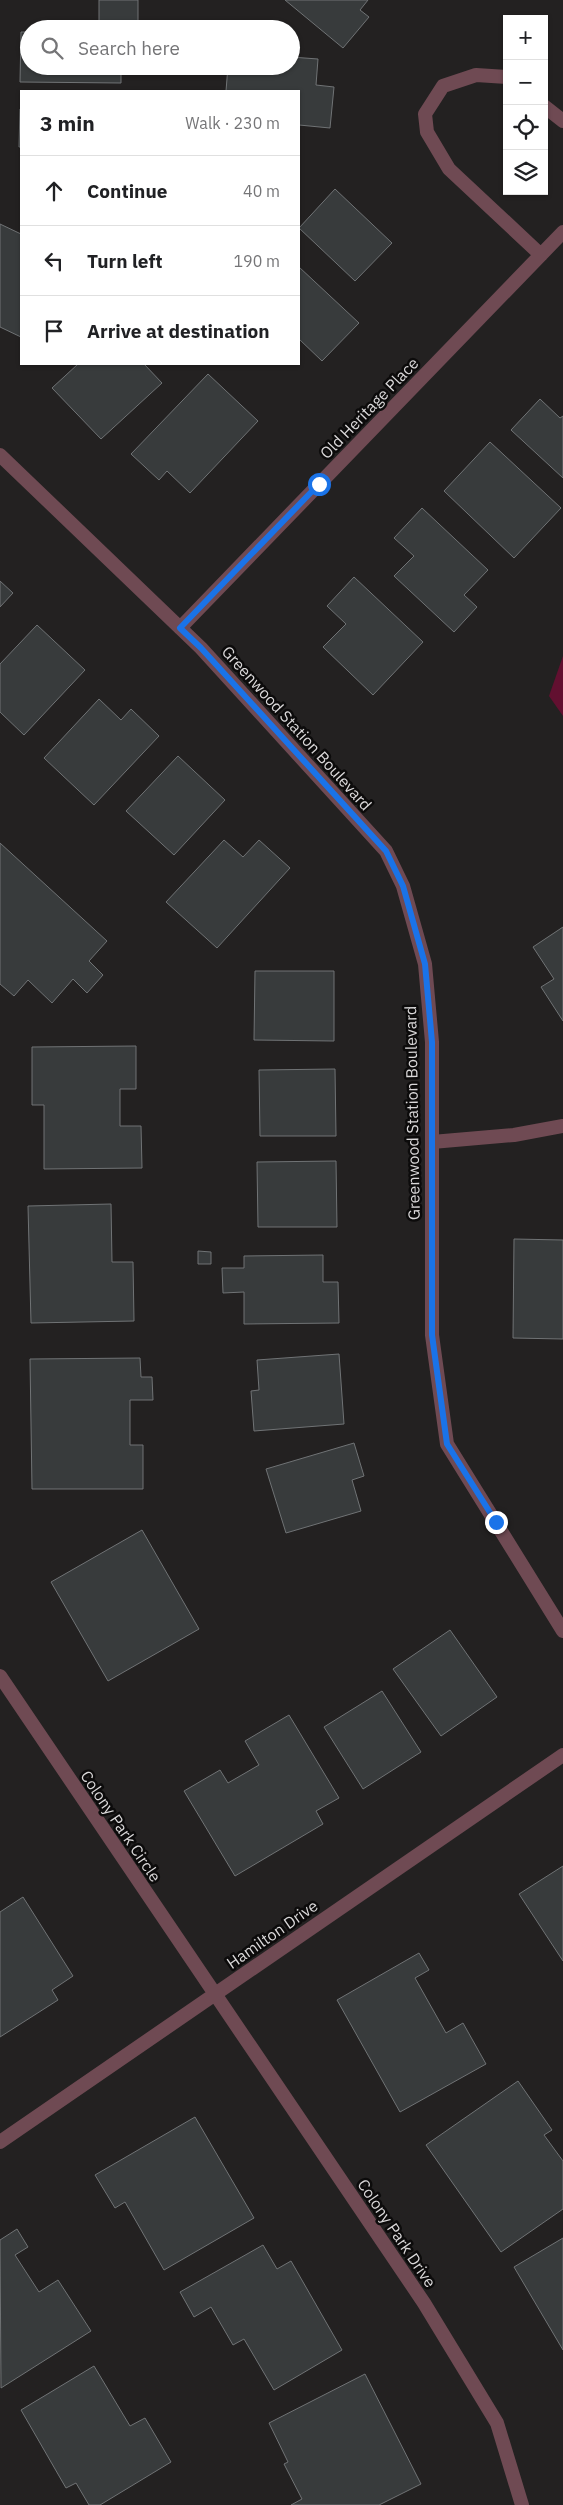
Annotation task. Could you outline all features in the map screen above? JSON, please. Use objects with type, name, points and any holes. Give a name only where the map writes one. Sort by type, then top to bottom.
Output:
[{"type":"street","points":[[503,78],[476,75],[443,86],[425,114],[427,132],[449,169],[541,255]]},
{"type":"street","points":[[548,109],[563,121]]},
{"type":"street","name":"Old Heritage Place","points":[[180,628],[563,232]]},
{"type":"street","name":"Greenwood Station Boulevard","points":[[0,455],[207,655],[386,851],[403,886],[425,964],[432,1042],[432,1335],[447,1444],[563,1631]]},
{"type":"street","points":[[432,1142],[514,1135],[563,1126]]},
{"type":"street","name":"Colony Park Circle","points":[[0,1676],[214,1995]]},
{"type":"street","name":"Hamilton Drive","points":[[0,2142],[563,1755]]},
{"type":"street","name":"Colony Park Drive","points":[[214,1995],[424,2303],[497,2423],[522,2505]]},
{"type":"shaded area","points":[[563,656],[563,716],[549,696]]},
{"type":"building","points":[[99,0],[138,0],[138,20],[99,20]]},
{"type":"building","points":[[285,0],[368,0],[360,10],[369,17],[343,48]]},
{"type":"building","points":[[300,58],[318,59],[316,85],[334,87],[330,128],[300,125],[300,90],[226,90],[227,75],[300,75]]},
{"type":"building","points":[[20,75],[121,75],[121,83],[20,82]]},
{"type":"building","points":[[20,109],[20,147],[19,147]]},
{"type":"building","points":[[335,189],[392,243],[355,281],[300,227]]},
{"type":"building","points":[[0,224],[20,234],[20,337],[0,327]]},
{"type":"building","points":[[300,268],[359,323],[322,361],[300,340]]},
{"type":"building","points":[[77,365],[145,365],[162,383],[101,439],[52,388]]},
{"type":"building","points":[[208,374],[258,421],[190,493],[167,471],[159,480],[131,454]]},
{"type":"building","points":[[540,399],[560,418],[563,416],[563,478],[511,430]]},
{"type":"building","points":[[490,442],[561,508],[514,558],[444,491]]},
{"type":"building","points":[[422,508],[488,570],[464,595],[477,607],[454,632],[394,576],[414,556],[394,538]]},
{"type":"building","points":[[354,577],[423,642],[373,695],[323,647],[346,624],[327,606]]},
{"type":"building","points":[[0,581],[13,593],[0,607]]},
{"type":"building","points":[[37,625],[85,670],[24,735],[0,712],[0,664]]},
{"type":"building","points":[[99,699],[121,720],[131,709],[159,736],[94,805],[44,758]]},
{"type":"building","points":[[178,756],[225,800],[174,855],[126,811]]},
{"type":"building","points":[[224,840],[243,857],[259,840],[290,868],[217,948],[166,902]]},
{"type":"building","points":[[0,843],[107,941],[89,961],[103,975],[87,993],[73,979],[52,1003],[28,980],[14,996],[0,984]]},
{"type":"building","points":[[563,927],[563,1021],[541,987],[554,979],[533,947]]},
{"type":"building","points":[[255,971],[334,971],[334,1041],[254,1040]]},
{"type":"building","points":[[136,1046],[136,1089],[120,1089],[120,1126],[141,1126],[142,1168],[44,1169],[44,1105],[32,1105],[32,1047]]},
{"type":"building","points":[[335,1069],[336,1136],[260,1136],[259,1070]]},
{"type":"building","points":[[336,1161],[337,1227],[258,1227],[257,1162]]},
{"type":"building","points":[[111,1204],[112,1262],[133,1262],[134,1321],[31,1323],[28,1206]]},
{"type":"building","points":[[514,1239],[563,1240],[563,1339],[513,1338]]},
{"type":"building","points":[[198,1251],[211,1252],[211,1264],[198,1264]]},
{"type":"building","points":[[323,1255],[323,1282],[338,1282],[339,1323],[244,1324],[244,1292],[223,1293],[222,1268],[244,1268],[244,1256]]},
{"type":"building","points":[[339,1354],[344,1424],[254,1431],[251,1391],[259,1390],[257,1360]]},
{"type":"building","points":[[140,1358],[141,1377],[152,1377],[153,1400],[130,1400],[130,1445],[143,1445],[143,1489],[32,1489],[30,1359]]},
{"type":"building","points":[[354,1443],[364,1476],[352,1480],[361,1511],[286,1533],[266,1469]]},
{"type":"building","points":[[142,1530],[199,1629],[108,1681],[51,1582]]},
{"type":"building","points":[[450,1630],[497,1697],[441,1736],[393,1669]]},
{"type":"building","points":[[382,1691],[421,1752],[363,1789],[324,1727]]},
{"type":"building","points":[[289,1715],[339,1798],[316,1811],[323,1824],[235,1876],[184,1791],[220,1770],[228,1783],[259,1765],[245,1741]]},
{"type":"building","points":[[563,1866],[563,1961],[519,1894]]},
{"type":"building","points":[[23,1897],[73,1976],[52,1990],[58,2000],[0,2037],[0,1912]]},
{"type":"building","points":[[419,1953],[429,1970],[415,1978],[446,2033],[463,2023],[486,2064],[400,2112],[337,2000]]},
{"type":"building","points":[[518,2081],[552,2130],[544,2135],[563,2161],[563,2209],[501,2252],[426,2145]]},
{"type":"building","points":[[195,2117],[254,2218],[164,2270],[125,2202],[115,2208],[95,2175]]},
{"type":"building","points":[[17,2229],[28,2247],[15,2255],[39,2292],[58,2280],[91,2331],[1,2388],[0,2240]]},
{"type":"building","points":[[563,2238],[563,2350],[514,2267]]},
{"type":"building","points":[[263,2245],[277,2269],[291,2261],[342,2350],[274,2390],[244,2339],[233,2345],[211,2307],[194,2317],[180,2292]]},
{"type":"building","points":[[94,2366],[130,2426],[145,2418],[171,2462],[100,2505],[89,2505],[76,2483],[66,2488],[21,2410]]},
{"type":"building","points":[[365,2374],[421,2484],[379,2505],[291,2505],[302,2499],[284,2464],[288,2462],[269,2423]]},
{"type":"route","points":[[319,484],[180,628],[201,648],[386,851],[403,886],[425,964],[432,1042],[432,1335],[447,1444],[496,1522]]}]
